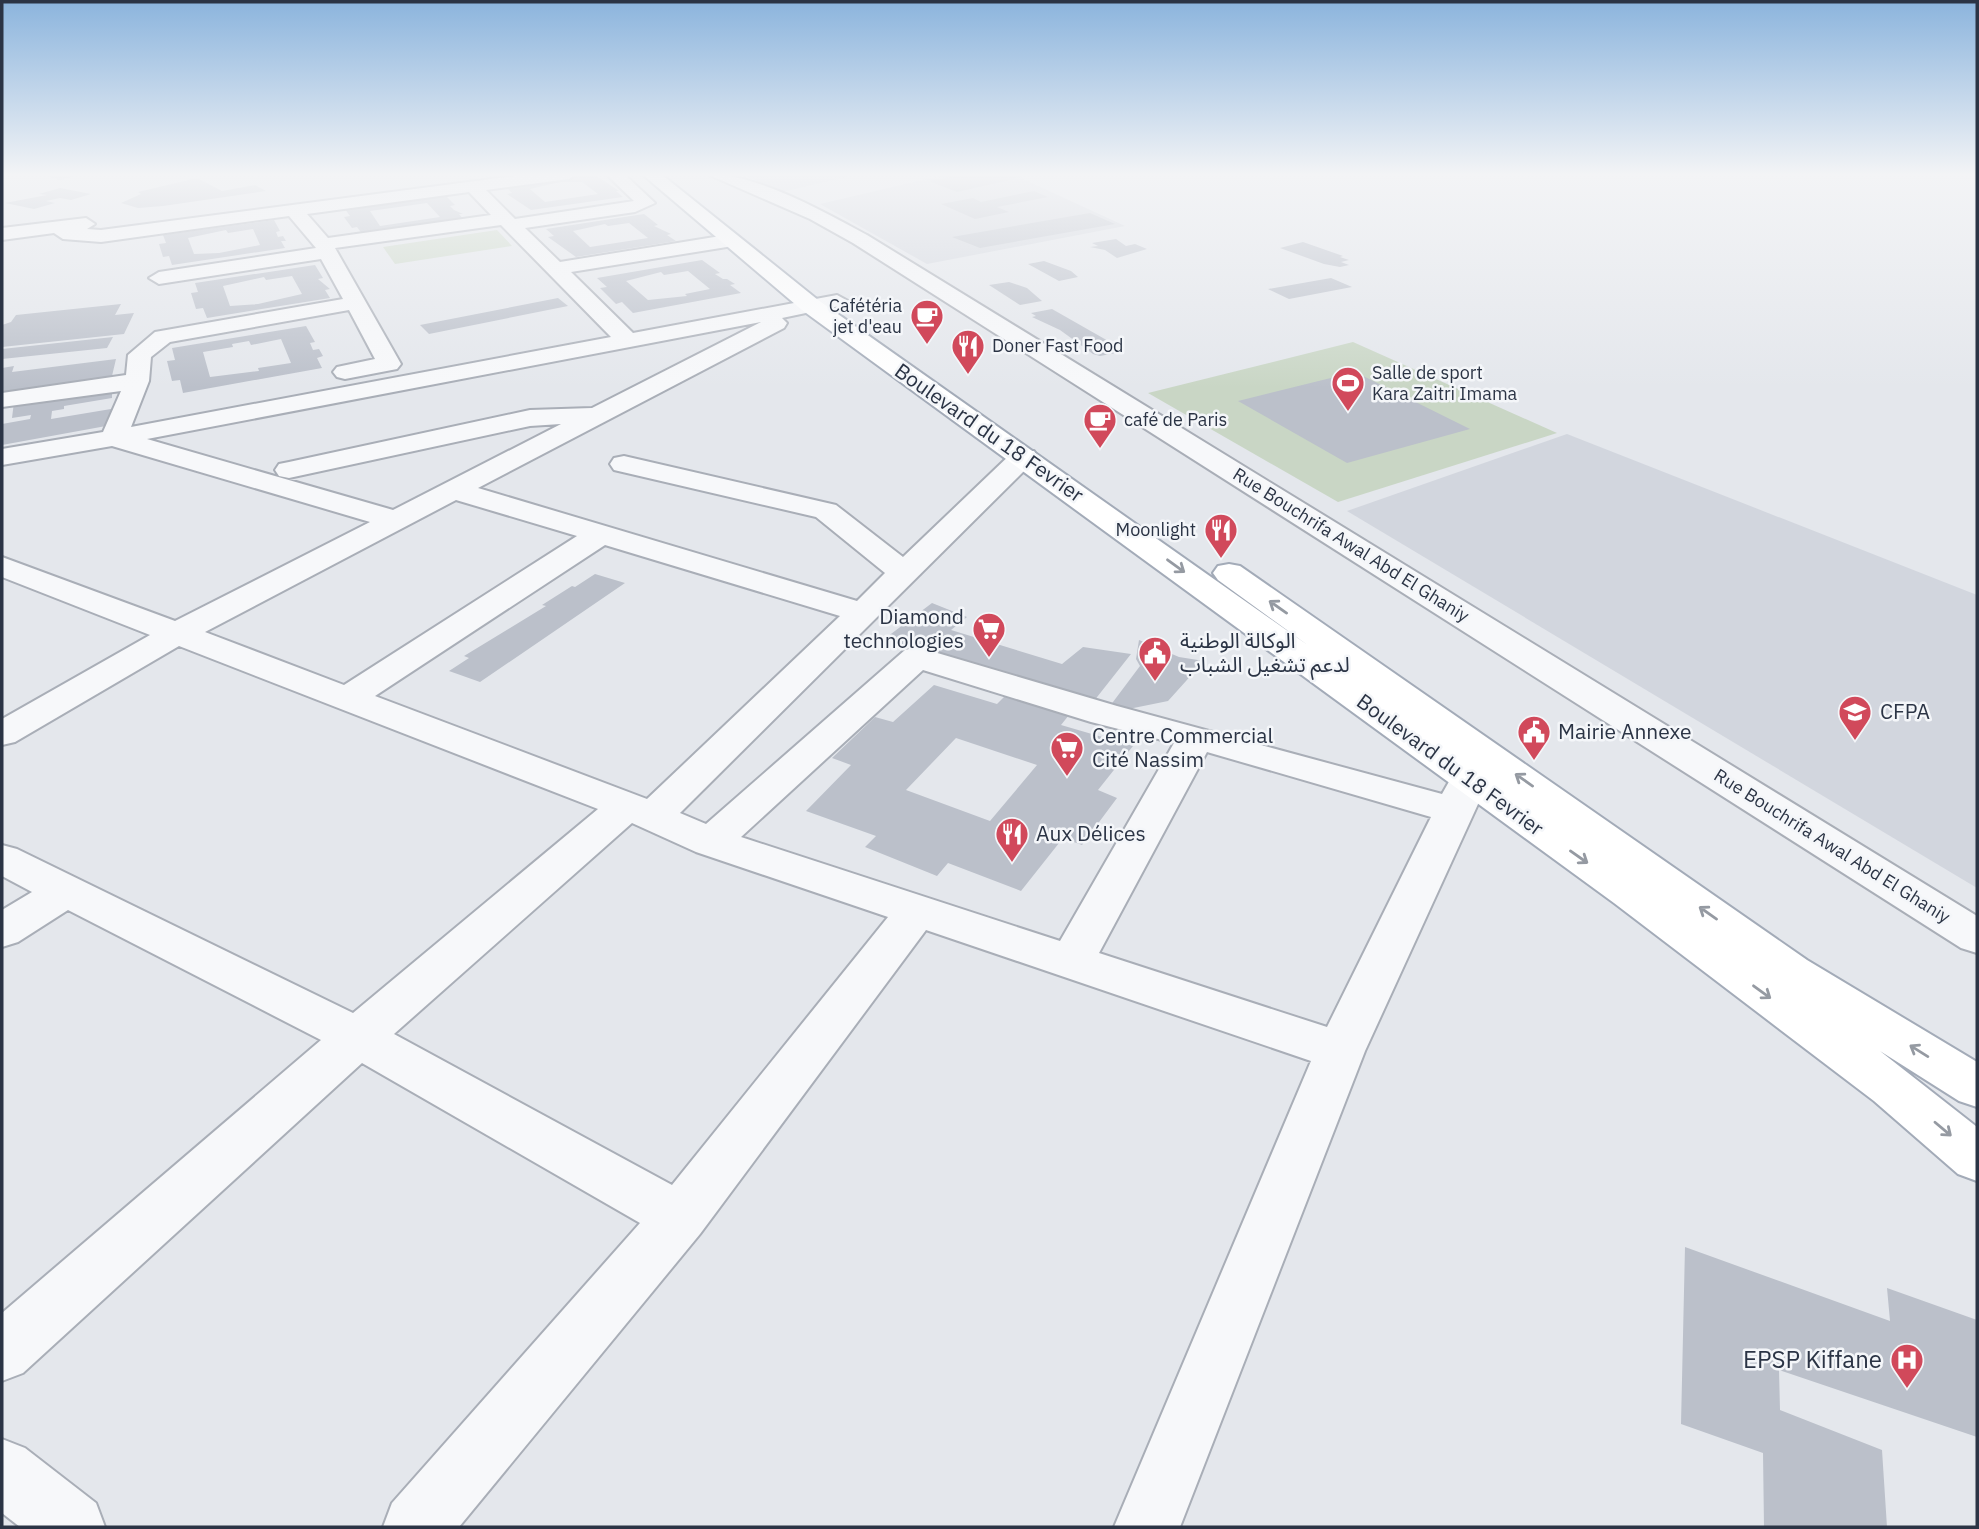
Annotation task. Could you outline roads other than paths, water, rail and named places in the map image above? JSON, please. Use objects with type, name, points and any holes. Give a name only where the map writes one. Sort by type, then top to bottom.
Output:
[{"type":"main road","name":"Boulevard du 18 Fevrier","points":[[741,245],[823,303],[1462,795],[1629,892],[1892,1087],[1977,1158]]},
{"type":"main road","name":"Boulevard du 18 Fevrier","points":[[755,245],[823,303],[895,345],[1229,572],[1791,972],[1977,1087]]},
{"type":"street","points":[[309,378],[389,364],[323,245]]},
{"type":"street","points":[[159,278],[344,245]]},
{"type":"street","points":[[531,245],[626,340]]},
{"type":"street","points":[[555,269],[700,245]]},
{"type":"street","name":"Rue Bouchrifa Awal Abd El Ghaniy","points":[[870,245],[1977,937]]},
{"type":"street","points":[[113,438],[137,381],[140,355],[163,337],[355,303]]},
{"type":"street","points":[[2,457],[823,303]]},
{"type":"street","points":[[2,734],[178,632],[823,303]]},
{"type":"street","points":[[2,400],[137,381]]},
{"type":"street","points":[[124,411],[151,406]]},
{"type":"street","points":[[289,470],[530,418],[602,414]]},
{"type":"street","points":[[113,438],[396,520]]},
{"type":"street","points":[[2,1352],[358,1037],[640,811],[863,613],[1024,457]]},
{"type":"street","points":[[624,464],[826,511],[904,573]]},
{"type":"street","points":[[454,490],[863,613]]},
{"type":"street","points":[[348,698],[601,534]]},
{"type":"street","points":[[2,566],[640,811],[711,842],[1340,1051]]},
{"type":"street","points":[[711,842],[917,657],[1104,714],[1196,737],[1462,795],[1340,1051],[1147,1527]]},
{"type":"street","points":[[1071,962],[1196,737]]},
{"type":"street","points":[[2,859],[358,1037],[680,1217]]},
{"type":"street","points":[[2,931],[65,892]]},
{"type":"street","points":[[416,1527],[680,1217],[916,912]]},
{"type":"street","points":[[2,1471],[72,1527]]},
{"type":"place","name":"Cafétéria jet d'eau","points":[[927,346]]},
{"type":"place","name":"Doner Fast Food","points":[[968,376]]},
{"type":"place","name":"Salle de sport Kara Zaitri Imama","points":[[1348,413]]},
{"type":"place","name":"café de Paris","points":[[1100,450]]},
{"type":"place","name":"Moonlight","points":[[1221,560]]},
{"type":"place","name":"Diamond technologies","points":[[989,659]]},
{"type":"place","name":"الوكالة الوطنية لدعم تشغيل الشباب","points":[[1155,683]]},
{"type":"place","name":"CFPA","points":[[1855,742]]},
{"type":"place","name":"Mairie Annexe","points":[[1534,762]]},
{"type":"place","name":"Centre Commercial Cité Nassim","points":[[1067,778]]},
{"type":"place","name":"Aux Délices","points":[[1012,864]]},
{"type":"place","name":"EPSP Kiffane","points":[[1907,1390]]}]
